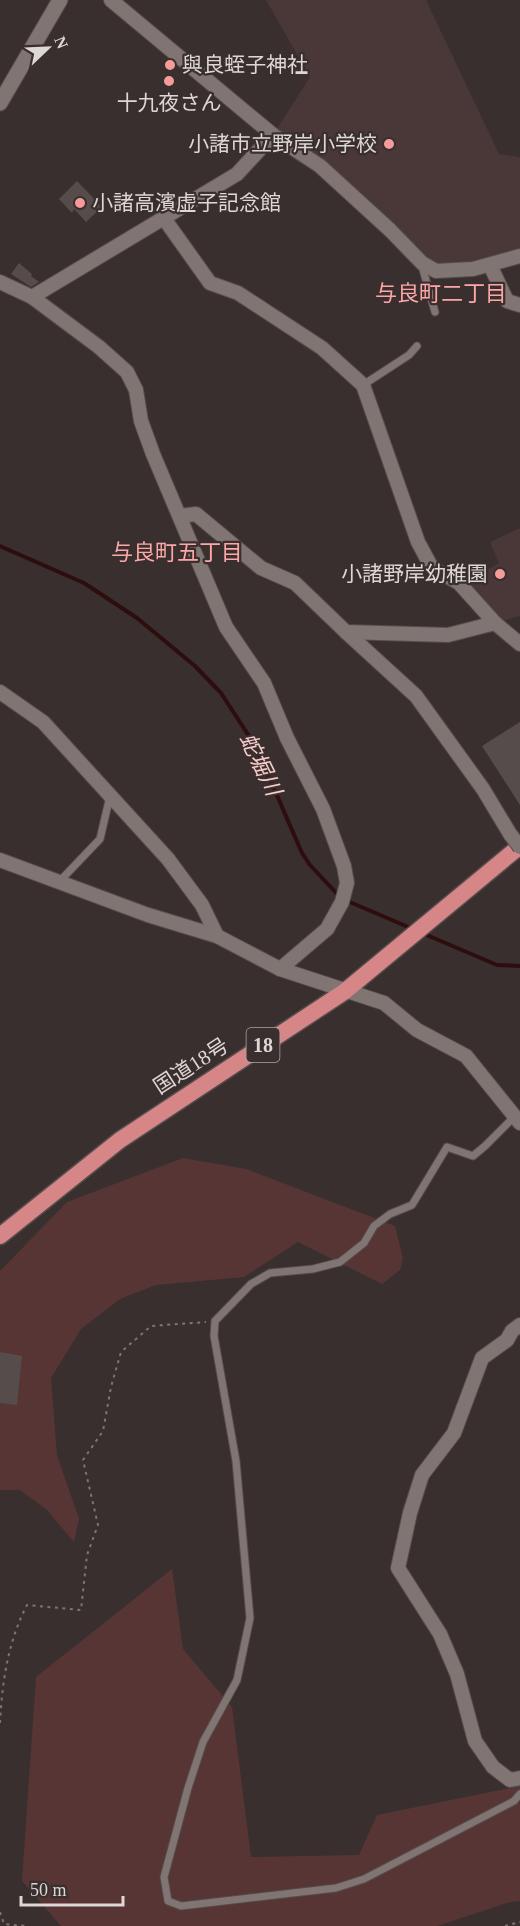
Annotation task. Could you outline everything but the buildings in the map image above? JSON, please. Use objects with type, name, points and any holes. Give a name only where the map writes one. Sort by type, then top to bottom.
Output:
[{"type":"highway","name":"国道18号","points":[[0,1236],[120,1140],[344,992],[517,842]]},
{"type":"street","points":[[0,102],[60,0]]},
{"type":"street","points":[[111,0],[273,135],[320,166],[390,230],[422,263],[436,271],[473,269],[520,256]]},
{"type":"street","points":[[32,297],[237,174],[273,135]]},
{"type":"street","points":[[163,217],[210,283],[238,293],[322,348],[363,385],[418,542],[432,568],[459,583],[495,623],[520,644]]},
{"type":"street","points":[[490,265],[507,301],[520,305]]},
{"type":"street","points":[[0,282],[32,297],[99,347],[127,372],[136,390],[141,421],[153,454],[226,627],[264,683],[287,738],[323,809],[344,866],[347,883],[342,903],[327,928],[280,969]]},
{"type":"street","points":[[180,516],[196,514],[261,568],[295,583],[417,696],[483,789],[517,842]]},
{"type":"street","points":[[346,632],[447,636],[495,623]]},
{"type":"street","points":[[0,692],[43,722],[168,858],[202,905],[217,936]]},
{"type":"street","points":[[0,860],[148,915],[217,936],[280,969],[344,992],[384,1003],[417,1030],[466,1056],[517,1120]]},
{"type":"street","points":[[520,1325],[512,1331],[507,1340],[482,1358],[454,1433],[422,1475],[410,1513],[398,1568],[440,1634],[457,1674],[475,1741],[493,1767],[510,1780],[520,1778]]},
{"type":"lane","points":[[422,263],[435,312]]},
{"type":"lane","points":[[363,385],[409,355],[417,346]]},
{"type":"lane","points":[[58,883],[100,839],[110,795]]},
{"type":"lane","points":[[517,1120],[473,1156],[447,1147],[412,1205],[390,1214],[374,1226],[364,1243],[340,1262],[313,1269],[270,1273],[250,1284],[215,1321],[214,1336],[236,1461],[250,1618],[237,1680],[203,1742],[188,1788],[164,1876],[168,1901],[181,1906],[336,1888],[364,1879],[514,1801],[520,1794]]},
{"type":"path","points":[[0,1724],[2,1686],[18,1623],[27,1605],[81,1610],[87,1555],[98,1525],[82,1460],[103,1431],[111,1387],[121,1352],[151,1326],[215,1321]]},
{"type":"path","points":[[0,1912],[4,1924],[26,1926]]},
{"type":"path","points":[[505,1926],[520,1922]]},
{"type":"shaded area","name":"小諸市立野岸小学校","points":[[266,0],[426,0],[499,154],[520,159],[520,255],[436,271],[273,135],[310,77]]},
{"type":"shaded area","name":"小諸野岸幼稚園","points":[[520,528],[520,616],[495,623],[462,585],[499,563],[490,542]]},
{"type":"shaded area","points":[[183,1158],[246,1169],[395,1226],[403,1259],[400,1270],[382,1284],[298,1242],[244,1277],[156,1285],[120,1299],[81,1329],[51,1378],[57,1455],[79,1519],[74,1542],[46,1509],[20,1490],[0,1490],[0,1271],[67,1202]]},
{"type":"shaded area","points":[[172,1569],[183,1649],[232,1707],[251,1857],[359,1855],[377,1815],[520,1786],[520,1901],[510,1902],[437,1926],[61,1926],[22,1881],[36,1677]]},
{"type":"waterway","name":"蛇堀川","points":[[0,546],[84,583],[137,618],[195,666],[221,693],[256,747],[302,853],[339,896]]},
{"type":"waterway","name":"蛇堀川","points":[[345,900],[413,929]]},
{"type":"waterway","name":"蛇堀川","points":[[422,933],[497,965],[520,966]]},
{"type":"place","name":"與良蛭子神社","points":[[170,65]]},
{"type":"place","name":"十九夜さん","points":[[169,81]]},
{"type":"place","name":"小諸市立野岸小学校","points":[[389,144]]},
{"type":"place","name":"小諸高濱虚子記念館","points":[[80,203]]},
{"type":"place","name":"小諸野岸幼稚園","points":[[500,574]]},
{"type":"district","name":"与良町二丁目","points":[[441,293]]},
{"type":"district","name":"与良町五丁目","points":[[177,552]]}]
